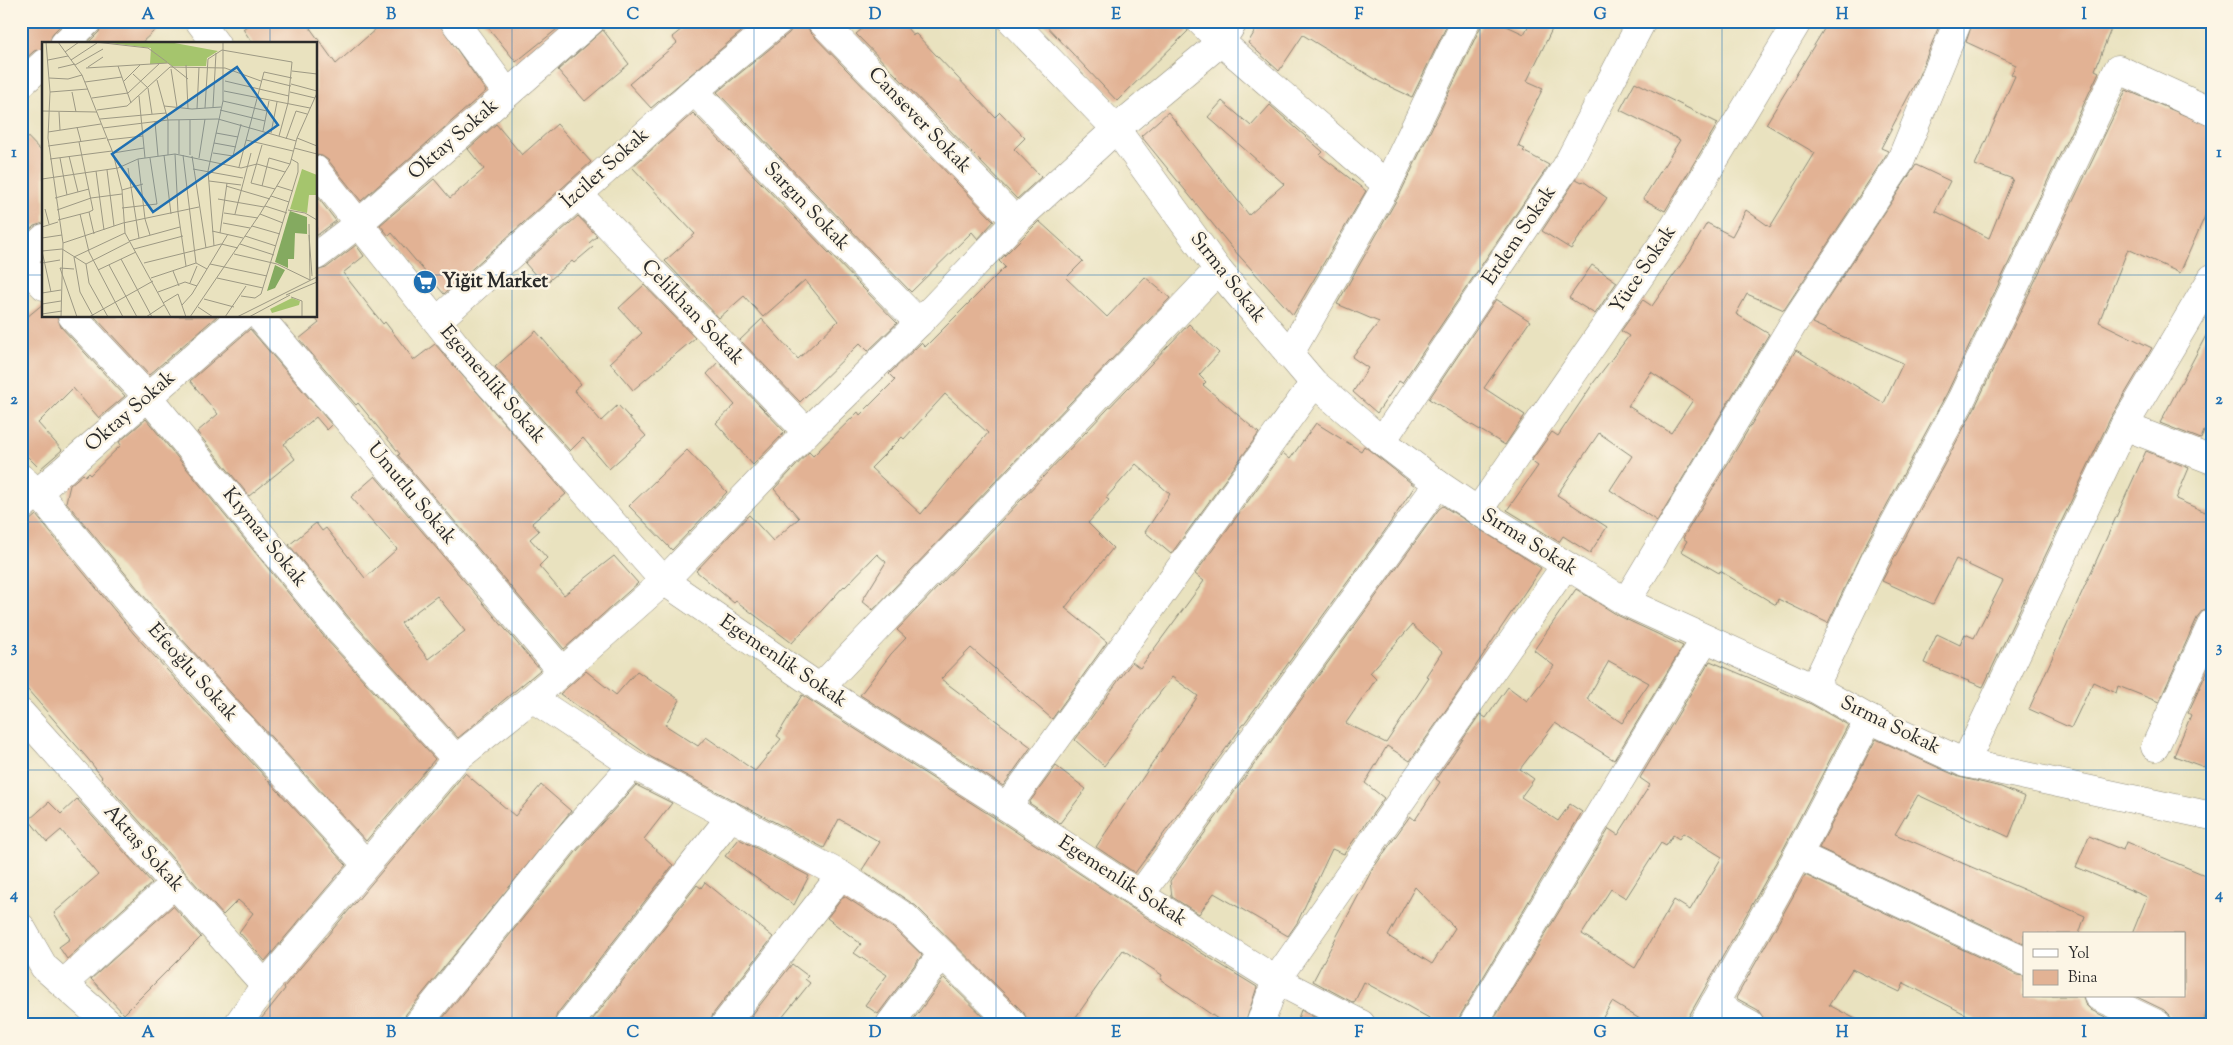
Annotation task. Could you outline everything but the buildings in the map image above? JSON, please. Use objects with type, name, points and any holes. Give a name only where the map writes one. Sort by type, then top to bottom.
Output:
[{"type":"street","points":[[66,42],[88,21]]},
{"type":"street","points":[[199,21],[215,42]]},
{"type":"street","points":[[454,21],[507,93]]},
{"type":"street","name":"Oktay Sokak","points":[[318,254],[359,223],[591,21]]},
{"type":"street","name":"İzciler Sokak","points":[[437,321],[694,91],[779,21]]},
{"type":"street","name":"Cansever Sokak","points":[[821,21],[1016,220]]},
{"type":"street","name":"Sırma Sokak","points":[[1012,21],[1116,130],[1218,270],[1314,383],[1438,484],[1565,566],[1626,602],[1814,688],[1870,719],[1965,762],[2212,816]]},
{"type":"street","points":[[1200,21],[1228,32],[1387,185]]},
{"type":"street","points":[[1289,355],[1387,185],[1466,21]]},
{"type":"street","name":"Erdem Sokak","points":[[1382,440],[1566,167],[1642,21]]},
{"type":"street","name":"Yüce Sokak","points":[[1478,510],[1674,227],[1798,21]]},
{"type":"street","points":[[1626,602],[1793,324],[1900,162],[1958,21]]},
{"type":"street","points":[[238,1024],[264,985],[456,759],[532,698],[664,581],[807,432],[918,323],[1016,220],[1228,32]]},
{"type":"street","points":[[21,84],[42,65]]},
{"type":"street","points":[[1814,688],[1876,558],[1961,400],[2118,69],[2212,112]]},
{"type":"street","name":"Sargın Sokak","points":[[694,91],[918,323]]},
{"type":"street","name":"Egemenlik Sokak","points":[[318,172],[462,353],[664,581],[820,688],[1007,806],[1140,895],[1276,980],[1360,1024]]},
{"type":"street","name":"Çelikhan Sokak","points":[[578,194],[807,432]]},
{"type":"street","points":[[42,240],[21,261],[42,284]]},
{"type":"street","points":[[820,688],[1218,270]]},
{"type":"street","points":[[1965,762],[2124,426],[2212,278]]},
{"type":"street","name":"Kıymaz Sokak","points":[[74,318],[148,397],[338,629],[456,759]]},
{"type":"street","name":"Oktay Sokak","points":[[27,493],[148,397],[239,318]]},
{"type":"street","name":"Umutlu Sokak","points":[[262,318],[562,671]]},
{"type":"street","points":[[1007,806],[1314,383]]},
{"type":"street","points":[[2124,426],[2212,460]]},
{"type":"street","points":[[1140,895],[1438,484]]},
{"type":"street","name":"Efeoğlu Sokak","points":[[27,493],[366,864]]},
{"type":"street","points":[[1260,1024],[1276,980],[1565,566]]},
{"type":"street","points":[[2154,747],[2212,623]]},
{"type":"street","points":[[1473,1024],[1705,639]]},
{"type":"street","points":[[532,698],[633,765],[841,874],[905,917],[1013,1024]]},
{"type":"street","name":"Aktaş Sokak","points":[[21,713],[264,985]]},
{"type":"street","points":[[1750,1024],[1708,1014],[1798,855],[1870,719]]},
{"type":"street","points":[[418,1024],[564,842],[633,765]]},
{"type":"street","points":[[569,1024],[732,816]]},
{"type":"street","points":[[1798,855],[2023,962]]},
{"type":"street","points":[[725,1024],[841,874]]},
{"type":"street","points":[[64,983],[174,884]]},
{"type":"street","points":[[21,927],[44,967],[109,1024]]},
{"type":"street","points":[[890,1024],[942,954]]},
{"type":"street","points":[[2102,998],[2157,1024]]},
{"type":"place","name":"Yiğit Market","points":[[425,282]]}]
